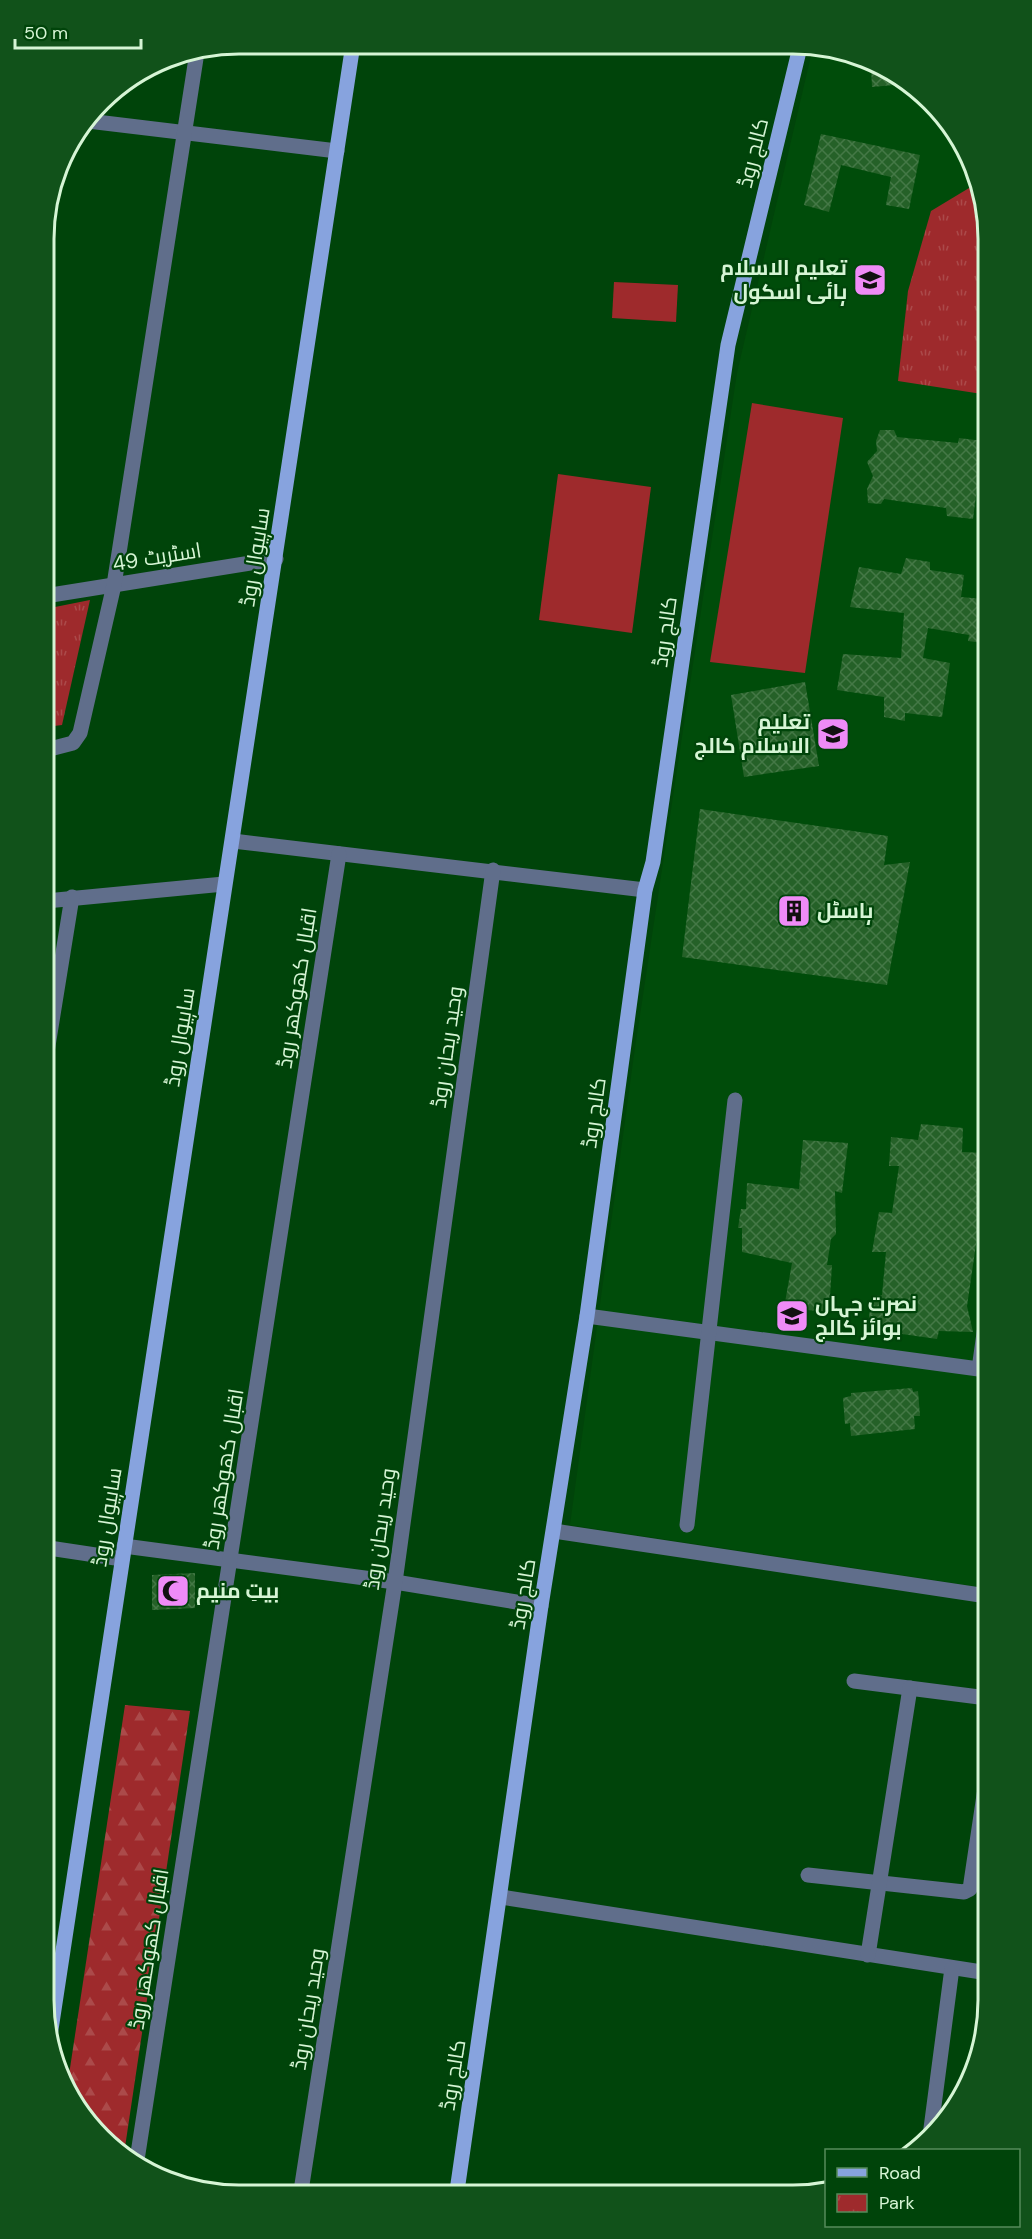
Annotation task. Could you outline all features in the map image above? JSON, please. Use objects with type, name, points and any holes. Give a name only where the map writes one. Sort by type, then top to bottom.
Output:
[{"type":"main road","name":"ساہیوال روڈ","points":[[55,2007],[352,54]]},
{"type":"main road","name":"کالج روڈ","points":[[458,2185],[541,1606],[587,1316],[645,890],[653,862],[728,345],[798,54]]},
{"type":"street","points":[[54,748],[73,743],[80,733],[114,585],[196,59]]},
{"type":"street","points":[[96,122],[337,151]]},
{"type":"street","name":"اسٹریٹ 49","points":[[54,595],[276,559]]},
{"type":"street","points":[[232,841],[493,870],[645,890]]},
{"type":"street","name":"اقبال کھوکھر روڈ","points":[[138,2155],[339,854]]},
{"type":"street","name":"وحید ریحان روڈ","points":[[302,2185],[394,1581],[493,870]]},
{"type":"street","points":[[54,900],[224,884]]},
{"type":"street","points":[[54,977],[72,897]]},
{"type":"street","points":[[687,1525],[735,1100]]},
{"type":"street","points":[[587,1316],[978,1369]]},
{"type":"street","points":[[554,1531],[978,1595]]},
{"type":"street","points":[[54,1548],[231,1560],[394,1581],[541,1606]]},
{"type":"street","points":[[854,1681],[978,1697]]},
{"type":"street","points":[[868,1954],[910,1688]]},
{"type":"street","points":[[808,1875],[964,1892],[970,1889],[978,1835]]},
{"type":"street","points":[[501,1897],[978,1972]]},
{"type":"street","points":[[932,2122],[952,1968]]},
{"type":"shaded area","points":[[811,55],[853,64],[875,73],[896,85],[915,100],[947,136],[964,168],[972,191],[978,239],[978,1587],[570,1525],[634,1055],[737,373]]},
{"type":"green space","points":[[971,187],[978,239],[978,393],[898,381],[908,291],[931,211]]},
{"type":"green space","points":[[614,282],[678,285],[676,322],[612,318]]},
{"type":"green space","points":[[752,403],[843,418],[805,673],[710,662]]},
{"type":"green space","points":[[558,474],[651,487],[632,633],[539,620]]},
{"type":"green space","points":[[90,600],[62,725],[54,726],[54,607]]},
{"type":"green space","points":[[125,1705],[190,1711],[125,2146],[92,2113],[69,2073]]},
{"type":"building","points":[[871,71],[896,85],[872,87]]},
{"type":"building","points":[[821,134],[920,155],[909,209],[886,205],[891,177],[841,165],[829,212],[804,205]]},
{"type":"building","points":[[880,430],[894,430],[897,437],[958,443],[959,438],[978,440],[978,480],[973,519],[947,516],[946,508],[884,499],[881,504],[868,503],[867,489],[873,476],[867,462],[877,451],[876,441]]},
{"type":"building","points":[[906,558],[930,562],[930,570],[964,575],[961,597],[978,599],[978,642],[968,641],[969,635],[928,628],[923,658],[950,663],[942,717],[905,713],[905,721],[884,717],[884,697],[837,690],[843,654],[901,658],[904,613],[850,607],[859,567],[901,574]]},
{"type":"building","points":[[805,682],[819,766],[744,777],[731,695]]},
{"type":"building","name":"ہاسٹل","points":[[700,809],[888,836],[884,865],[910,862],[887,985],[682,957]]},
{"type":"building","points":[[921,1124],[963,1128],[962,1152],[978,1153],[978,1231],[967,1306],[973,1332],[939,1331],[937,1339],[902,1334],[902,1332],[867,1331],[872,1296],[882,1295],[886,1252],[872,1252],[879,1212],[892,1213],[899,1166],[889,1166],[891,1137],[918,1140]]},
{"type":"building","points":[[803,1140],[848,1143],[842,1193],[835,1191],[836,1234],[831,1239],[827,1265],[832,1265],[829,1312],[784,1308],[792,1263],[742,1252],[742,1228],[738,1228],[741,1209],[746,1209],[747,1183],[799,1189]]},
{"type":"building","points":[[912,1388],[913,1392],[918,1391],[920,1416],[914,1416],[915,1429],[851,1436],[850,1423],[845,1424],[843,1398],[851,1396],[851,1393]]},
{"type":"building","name":"بیتِ منیم","points":[[195,1573],[195,1608],[152,1610],[152,1575]]},
{"type":"place","name":"تعلیم الاسلام ہائی اسکول","points":[[870,280]]},
{"type":"place","name":"تعلیم الاسلام کالج","points":[[833,734]]},
{"type":"place","name":"ہاسٹل","points":[[794,911]]},
{"type":"place","name":"نصرت جہاں بوائز کالج","points":[[792,1316]]},
{"type":"place","name":"بیتِ منیم","points":[[173,1591]]}]
